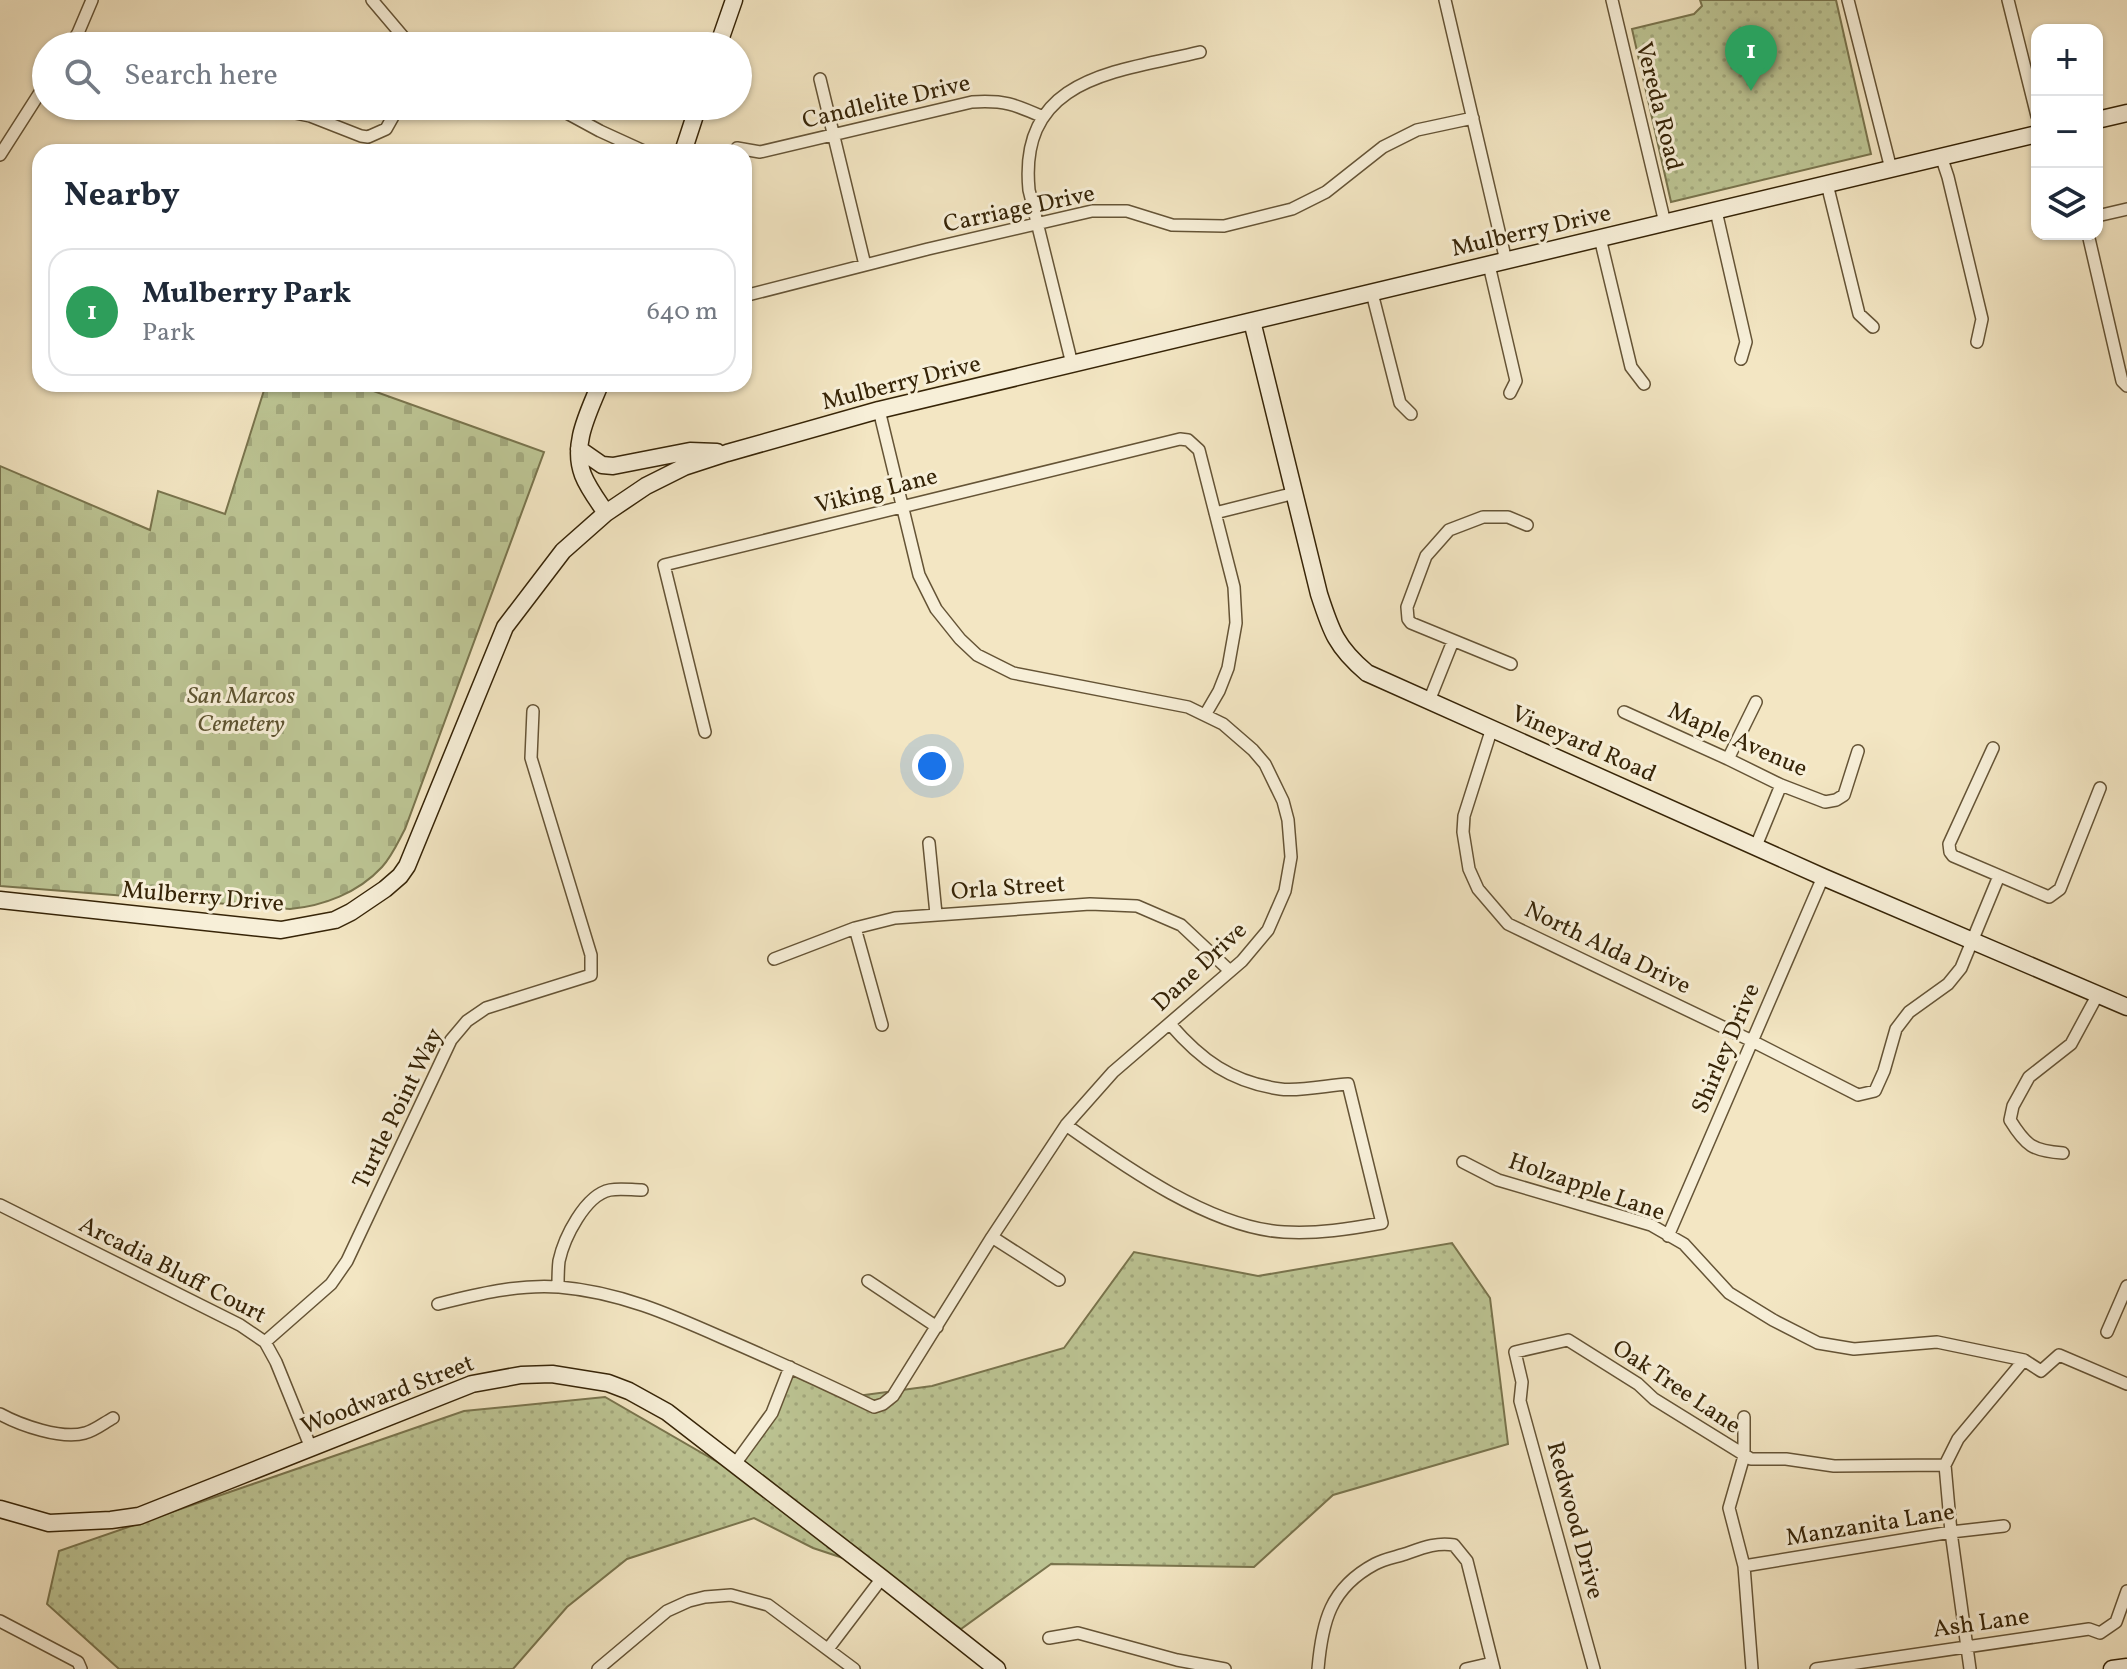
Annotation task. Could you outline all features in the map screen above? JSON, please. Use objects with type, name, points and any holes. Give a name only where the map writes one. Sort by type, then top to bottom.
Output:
[{"type":"street","points":[[78,32],[92,0]]},
{"type":"street","points":[[372,0],[399,32]]},
{"type":"street","points":[[723,32],[734,0]]},
{"type":"street","points":[[1445,0],[1506,261]]},
{"type":"street","name":"Vereda Road","points":[[1612,0],[1665,223]]},
{"type":"street","points":[[1848,0],[1891,169]]},
{"type":"street","points":[[2008,0],[2032,96]]},
{"type":"street","points":[[1072,364],[1029,190],[1027,167],[1031,143],[1043,117],[1075,87],[1103,75],[1200,52]]},
{"type":"street","points":[[820,79],[865,265]]},
{"type":"street","name":"Candlelite Drive","points":[[752,151],[760,152],[972,102],[996,100],[1014,103],[1043,117]]},
{"type":"street","points":[[0,155],[32,105]]},
{"type":"street","points":[[2103,119],[2127,113]]},
{"type":"street","name":"Carriage Drive","points":[[752,294],[1092,211],[1127,211],[1172,225],[1224,226],[1292,209],[1326,192],[1383,147],[1417,130],[1473,118]]},
{"type":"street","points":[[320,120],[368,137],[386,129],[391,120]]},
{"type":"street","points":[[580,120],[628,144]]},
{"type":"street","points":[[686,144],[693,120]]},
{"type":"street","name":"Mulberry Drive","points":[[0,900],[281,930],[335,920],[351,912],[385,889],[407,866],[505,627],[563,551],[606,513],[646,486],[727,453],[879,410],[2031,135]]},
{"type":"street","points":[[1941,156],[1982,319],[1977,342]]},
{"type":"street","points":[[1827,184],[1859,314],[1873,327]]},
{"type":"street","points":[[2103,215],[2127,209]]},
{"type":"street","points":[[1716,211],[1746,342],[1741,359]]},
{"type":"street","points":[[1600,238],[1631,367],[1644,384]]},
{"type":"street","points":[[2089,240],[2125,384]]},
{"type":"street","points":[[1489,265],[1516,381],[1510,393]]},
{"type":"street","points":[[1372,293],[1400,403],[1411,414]]},
{"type":"street","name":"Vineyard Road","points":[[1252,321],[1319,594],[1332,634],[1349,658],[1367,673],[1823,877],[2127,1007]]},
{"type":"street","points":[[597,392],[581,435],[580,464],[584,478],[606,513]]},
{"type":"street","name":"Dane Drive","points":[[790,1367],[874,1407],[893,1396],[1066,1125],[1113,1072],[1242,961],[1268,930],[1285,891],[1291,857],[1283,801],[1265,764],[1223,724],[1188,707],[1013,673],[977,655],[960,639],[936,609],[919,575],[879,410]]},
{"type":"street","name":"Viking Lane","points":[[705,732],[664,565],[1180,439],[1188,440],[1199,450],[1234,587],[1236,623],[1228,668],[1205,715]]},
{"type":"street","points":[[579,449],[602,465],[613,466],[690,451],[727,453]]},
{"type":"street","points":[[1215,513],[1295,493]]},
{"type":"street","points":[[1511,664],[1411,623],[1407,607],[1426,556],[1449,530],[1483,517],[1508,517],[1527,525]]},
{"type":"street","points":[[1429,701],[1453,641]]},
{"type":"street","points":[[1728,759],[1756,702]]},
{"type":"street","name":"Turtle Point Way","points":[[265,1342],[331,1284],[347,1261],[451,1040],[467,1021],[486,1008],[591,975],[591,955],[531,758],[533,711]]},
{"type":"street","name":"Maple Avenue","points":[[1624,712],[1781,785],[1825,802],[1844,795],[1858,751]]},
{"type":"street","name":"North Alda Drive","points":[[1492,728],[1464,816],[1463,832],[1469,869],[1478,889],[1508,924],[1858,1095],[1875,1091],[1896,1029],[1909,1012],[1948,984],[1961,968],[1973,941]]},
{"type":"street","points":[[1993,748],[1949,844],[1950,852],[1953,856],[2049,897],[2060,889],[2100,788]]},
{"type":"street","points":[[1756,846],[1781,785]]},
{"type":"street","points":[[929,843],[936,914]]},
{"type":"street","points":[[1973,941],[1999,876]]},
{"type":"street","name":"Shirley Drive","points":[[1668,1236],[1823,877]]},
{"type":"street","name":"Orla Street","points":[[774,959],[855,928],[895,918],[1090,904],[1137,906],[1181,925],[1230,971]]},
{"type":"street","points":[[855,928],[882,1025]]},
{"type":"street","points":[[2063,1153],[2040,1151],[2021,1138],[2010,1120],[2013,1106],[2029,1077],[2071,1044],[2098,994]]},
{"type":"street","points":[[1066,1125],[1138,1175],[1245,1226],[1282,1232],[1332,1232],[1382,1223],[1348,1084],[1282,1090],[1239,1078],[1212,1066],[1170,1024]]},
{"type":"street","name":"Holzapple Lane","points":[[1463,1162],[1498,1180],[1651,1225],[1684,1244],[1729,1293],[1818,1343],[1854,1349],[1937,1342],[2024,1360],[2041,1371],[2059,1355],[2127,1384]]},
{"type":"street","points":[[558,1287],[559,1261],[579,1215],[607,1190],[642,1190]]},
{"type":"street","name":"Arcadia Bluff Court","points":[[0,1205],[240,1325],[265,1342],[311,1448]]},
{"type":"street","points":[[992,1237],[1059,1280]]},
{"type":"street","points":[[868,1281],[937,1327]]},
{"type":"street","points":[[2107,1332],[2127,1286]]},
{"type":"street","points":[[438,1304],[501,1289],[558,1287],[620,1297],[666,1313],[790,1367],[772,1413],[735,1464]]},
{"type":"street","name":"Oak Tree Lane","points":[[1522,1382],[1515,1352],[1568,1340],[1638,1384],[1654,1399],[1751,1459],[1786,1459],[1834,1466],[1945,1465]]},
{"type":"street","points":[[1970,1669],[1945,1465],[1958,1439],[2024,1360]]},
{"type":"street","name":"Woodward Street","points":[[1,1514],[49,1523],[139,1516],[472,1384],[521,1375],[552,1374],[608,1383],[667,1412],[997,1669]]},
{"type":"street","name":"Redwood Drive","points":[[1522,1382],[1520,1401],[1594,1669]]},
{"type":"street","points":[[0,1414],[49,1433],[83,1434],[113,1418]]},
{"type":"street","points":[[1744,1417],[1744,1456],[1729,1508],[1744,1566],[1752,1669]]},
{"type":"street","name":"Manzanita Lane","points":[[1744,1566],[2004,1526]]},
{"type":"street","points":[[1318,1669],[1320,1644],[1332,1604],[1346,1584],[1376,1563],[1440,1543],[1454,1545],[1467,1561],[1493,1666],[1466,1669]]},
{"type":"street","points":[[828,1649],[882,1578]]},
{"type":"street","name":"Ash Lane","points":[[1816,1669],[2089,1629],[2100,1633],[2116,1622],[2127,1591]]},
{"type":"street","points":[[598,1669],[667,1611],[689,1601],[731,1595],[768,1605],[854,1669]]},
{"type":"street","points":[[0,1621],[78,1662],[81,1669]]},
{"type":"street","points":[[1049,1638],[1078,1633],[1177,1660],[1225,1669]]},
{"type":"street","points":[[2112,1669],[2127,1667]]},
{"type":"green space","points":[[1700,0],[1836,0],[1871,154],[1671,202],[1632,29],[1694,14],[1702,6]]},
{"type":"green space","name":"San Marcos Cemetery","points":[[263,392],[376,392],[544,452],[405,829],[389,858],[373,876],[351,891],[327,901],[290,909],[0,886],[0,466],[150,530],[158,491],[225,514]]},
{"type":"green space","points":[[1452,1243],[1490,1298],[1508,1444],[1333,1495],[1254,1567],[1051,1564],[961,1629],[867,1566],[813,1548],[754,1518],[627,1559],[567,1607],[513,1669],[119,1669],[47,1604],[59,1551],[464,1411],[605,1397],[766,1490],[735,1464],[767,1421],[791,1368],[857,1396],[932,1386],[1064,1348],[1134,1252],[1258,1276]]},
{"type":"place","name":"Mulberry Park","points":[[1751,91]]}]
